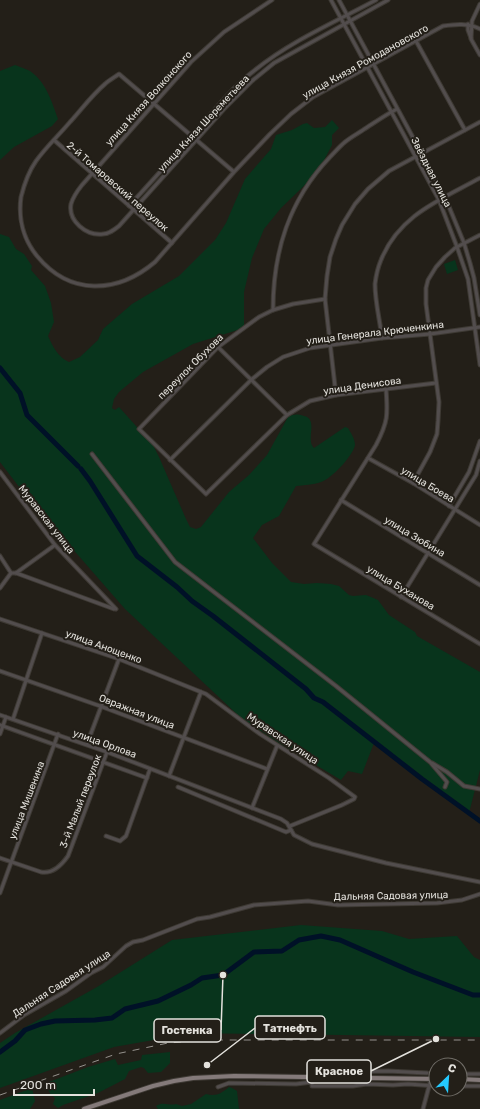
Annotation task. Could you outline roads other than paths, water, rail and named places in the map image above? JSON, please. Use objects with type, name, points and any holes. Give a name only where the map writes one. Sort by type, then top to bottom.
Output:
[{"type":"main road","points":[[84,1109],[162,1084],[193,1078],[319,1074],[428,1079]]},
{"type":"main road","points":[[468,1079],[480,1080]]},
{"type":"street","name":"улица Князя Волконского","points":[[81,228],[72,217],[71,203],[82,185],[92,173],[191,62],[217,37],[272,0]]},
{"type":"street","name":"Звёздная улица","points":[[330,0],[439,200],[458,247],[468,279],[480,365]]},
{"type":"street","name":"Звёздная улица","points":[[339,0],[445,197],[464,243],[474,278],[480,315]]},
{"type":"street","name":"улица Князя Шереметьева","points":[[130,206],[236,86],[253,70],[273,56],[376,0]]},
{"type":"street","name":"улица Князя Шереметьева","points":[[81,228],[90,233],[101,235],[110,233],[119,226],[246,86],[274,63],[388,0]]},
{"type":"street","points":[[480,4],[470,25],[471,39],[480,55]]},
{"type":"street","name":"улица Князя Ромодановского","points":[[154,103],[120,74],[105,84],[36,162],[26,181],[21,198],[20,214],[23,230],[29,246],[46,267],[58,276],[71,282],[87,286],[120,283],[133,278],[154,262],[270,134],[291,114],[313,97],[443,26],[452,24],[470,25],[480,29]]},
{"type":"street","points":[[416,41],[465,130]]},
{"type":"street","points":[[154,103],[234,172]]},
{"type":"street","points":[[273,310],[273,290],[276,265],[282,236],[291,212],[309,181],[345,142],[397,109]]},
{"type":"street","points":[[336,395],[325,299],[327,276],[336,239],[355,204],[368,189],[389,171],[480,122]]},
{"type":"street","name":"2-й Томаровский переулок","points":[[54,140],[172,243]]},
{"type":"street","points":[[382,338],[375,283],[378,268],[390,242],[401,227],[411,218],[439,200],[480,178]]},
{"type":"street","points":[[413,484],[430,452],[437,434],[439,402],[426,304],[426,288],[428,280],[436,267],[445,257],[464,243],[480,235]]},
{"type":"street","name":"переулок Обухова","points":[[170,460],[139,429],[218,347],[259,317],[273,310],[293,304],[325,299]]},
{"type":"street","name":"улица Генерала Крюченкина","points":[[170,460],[251,380],[267,367],[283,357],[310,348],[382,338],[430,334],[480,326]]},
{"type":"street","points":[[218,347],[287,415]]},
{"type":"street","name":"улица Денисова","points":[[170,460],[206,494],[287,415],[310,401],[336,395],[436,383]]},
{"type":"street","points":[[341,500],[385,429],[388,413],[386,389]]},
{"type":"street","points":[[449,506],[469,472],[480,441]]},
{"type":"street","points":[[92,454],[175,562],[336,686],[430,762],[464,786],[480,789]]},
{"type":"street","name":"улица Боева","points":[[368,458],[480,525]]},
{"type":"street","points":[[401,597],[476,475],[480,461]]},
{"type":"street","name":"Муравская улица","points":[[0,472],[55,545],[116,609],[16,573]]},
{"type":"street","name":"улица Буханова","points":[[341,500],[314,544],[480,644]]},
{"type":"street","name":"улица Зюбина","points":[[341,500],[480,585]]},
{"type":"street","points":[[11,573],[16,573],[55,545]]},
{"type":"street","points":[[0,556],[11,573]]},
{"type":"street","points":[[0,588],[11,573]]},
{"type":"street","name":"улица Анощенко","points":[[0,619],[119,659],[201,692]]},
{"type":"street","points":[[13,719],[42,633]]},
{"type":"street","points":[[87,744],[100,706],[119,659]]},
{"type":"street","name":"Овражная улица","points":[[0,671],[100,706],[267,769]]},
{"type":"street","points":[[169,776],[201,692]]},
{"type":"street","name":"Муравская улица","points":[[201,692],[277,746],[329,778],[355,797],[342,805],[290,828]]},
{"type":"street","name":"улица Орлова","points":[[0,715],[87,744],[282,820],[290,828],[294,835],[312,844],[386,863],[480,882]]},
{"type":"street","points":[[0,734],[1,726],[6,717]]},
{"type":"street","name":"улица Орлова","points":[[1,726],[146,778]]},
{"type":"street","name":"улица Мишенина","points":[[0,893],[58,734]]},
{"type":"street","points":[[252,808],[277,746]]},
{"type":"street","name":"3-й Малый переулок","points":[[11,862],[41,872],[51,872],[63,863],[68,856],[107,752]]},
{"type":"street","points":[[430,762],[447,782],[445,787]]},
{"type":"street","points":[[106,836],[120,841],[124,838],[150,769]]},
{"type":"street","points":[[178,787],[286,832],[290,828]]},
{"type":"street","points":[[202,797],[204,789]]},
{"type":"street","points":[[0,858],[11,862]]},
{"type":"street","name":"Дальняя Садовая улица","points":[[0,1033],[24,1016],[66,991],[91,973],[103,967],[126,946],[133,942],[143,940],[197,919],[254,905],[308,901],[338,906],[438,904],[462,900],[480,894]]},
{"type":"street","points":[[319,1074],[388,1071],[428,1073]]},
{"type":"street","points":[[311,1074],[312,1086],[353,1086],[367,1084],[428,1085]]},
{"type":"street","points":[[468,1074],[480,1074]]},
{"type":"street","points":[[218,1087],[229,1083],[296,1084],[312,1082]]},
{"type":"street","points":[[468,1086],[480,1086]]},
{"type":"street","points":[[423,1109],[428,1089]]},
{"type":"waterway","points":[[0,368],[20,393],[27,415],[78,466]]},
{"type":"waterway","points":[[81,469],[137,556],[177,587],[192,601],[306,689],[314,698],[323,702],[422,779],[480,821]]},
{"type":"waterway","points":[[0,1052],[15,1041],[25,1030],[41,1024],[55,1021],[112,1018],[125,1009],[158,1001],[202,978],[223,975],[254,952],[282,951],[299,940],[321,936],[340,940],[413,972],[473,995],[480,995]]},
{"type":"railway","points":[[0,1095],[116,1054],[168,1043],[210,1040],[480,1040]]},
{"type":"place","name":"Гостенка","points":[[223,975]]},
{"type":"place","name":"Красное","points":[[436,1039]]},
{"type":"place","name":"Татнефть","points":[[207,1065]]}]
